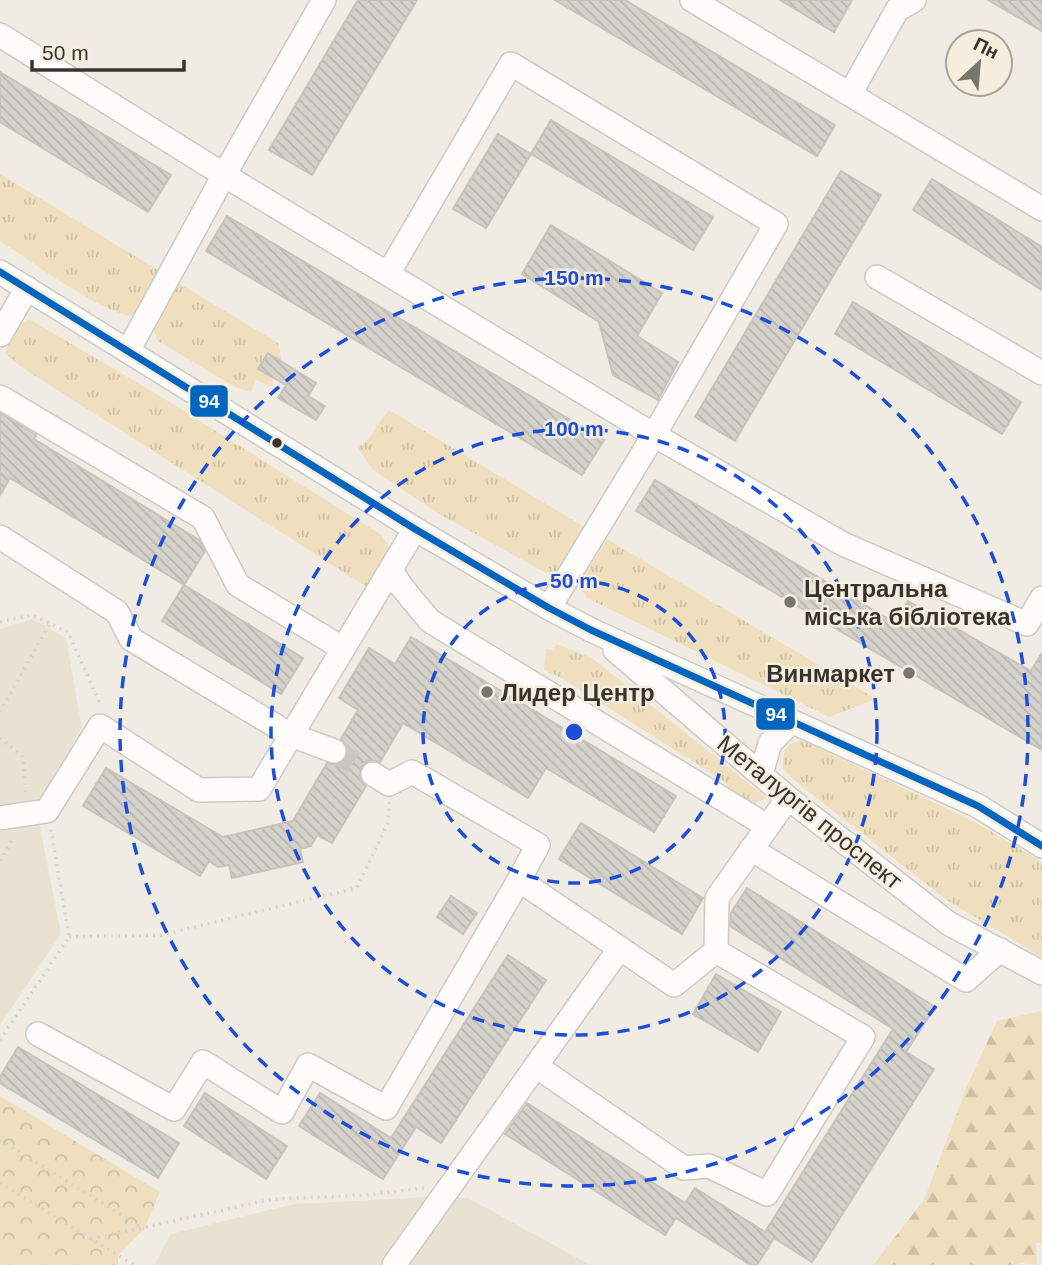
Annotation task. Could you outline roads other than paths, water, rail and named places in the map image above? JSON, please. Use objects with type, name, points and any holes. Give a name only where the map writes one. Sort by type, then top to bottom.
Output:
[{"type":"street","points":[[128,351],[324,0]]},
{"type":"street","points":[[850,94],[897,10],[914,0]]},
{"type":"street","points":[[699,2],[1042,209]]},
{"type":"street","points":[[0,35],[224,175],[654,435],[842,544],[1027,624],[1042,598]]},
{"type":"street","points":[[388,274],[511,64],[776,223],[654,435],[550,608]]},
{"type":"street","name":"Металургів проспект","points":[[0,272],[415,529],[550,608],[591,630],[978,806],[1042,846]]},
{"type":"street","points":[[877,277],[1042,373]]},
{"type":"street","points":[[0,335],[27,288]]},
{"type":"street","points":[[0,397],[203,518],[238,585],[342,648]]},
{"type":"street","points":[[0,818],[47,811],[100,726],[199,790],[259,789],[415,529]]},
{"type":"street","points":[[0,537],[117,612],[131,639],[291,735],[334,751]]},
{"type":"street","points":[[391,570],[429,621],[767,826]]},
{"type":"street","name":"Металургів проспект","points":[[591,630],[788,798],[948,923],[1042,973]]},
{"type":"street","points":[[761,774],[770,743],[791,722]]},
{"type":"street","points":[[38,1034],[174,1109],[203,1062],[282,1112],[308,1065],[386,1108],[538,845],[412,772],[381,779]]},
{"type":"street","points":[[519,880],[674,985],[716,951],[717,898],[788,798]]},
{"type":"street","points":[[751,849],[966,980],[1000,950]]},
{"type":"street","points":[[394,1265],[620,948]]},
{"type":"street","points":[[536,1066],[684,1168],[709,1166],[766,1194],[863,1037],[716,951]]},
{"type":"tunnel","points":[[334,751],[373,774]]},
{"type":"place","name":"Центральна міська бібліотека","points":[[790,602]]},
{"type":"place","name":"Винмаркет","points":[[909,673]]},
{"type":"place","name":"Лидер Центр","points":[[487,692]]}]
